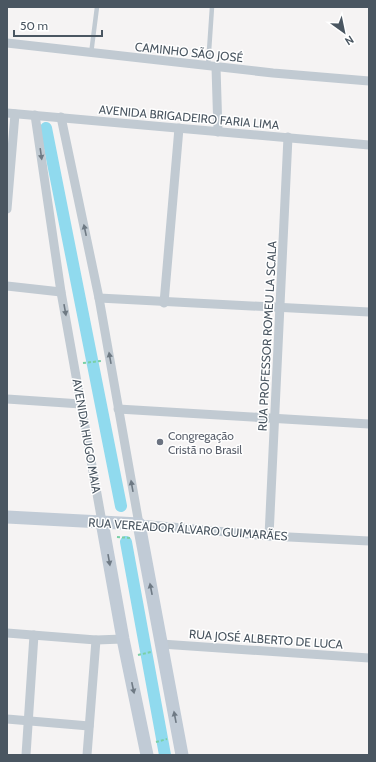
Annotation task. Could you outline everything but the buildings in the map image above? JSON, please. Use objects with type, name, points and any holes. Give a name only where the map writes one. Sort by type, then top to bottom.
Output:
[{"type":"street","name":"CAMINHO SÃO JOSÉ","points":[[7,43],[212,67],[369,81]]},
{"type":"street","points":[[212,67],[218,132]]},
{"type":"street","points":[[7,209],[11,113]]},
{"type":"street","name":"AVENIDA BRIGADEIRO FARIA LIMA","points":[[11,113],[369,145]]},
{"type":"street","name":"AVENIDA HUGO MAIA","points":[[35,115],[74,365],[123,639],[146,750]]},
{"type":"street","points":[[61,117],[99,298],[110,359],[118,409],[129,524],[162,647],[182,755]]},
{"type":"street","points":[[164,302],[179,128]]},
{"type":"street","name":"RUA PROFESSOR ROMEU LA SCALA","points":[[269,536],[288,137]]},
{"type":"street","points":[[7,286],[62,292]]},
{"type":"street","points":[[99,298],[369,312]]},
{"type":"street","points":[[7,399],[81,404]]},
{"type":"street","points":[[118,409],[369,424]]},
{"type":"street","name":"RUA VEREADOR ÁLVARO GUIMARÃES","points":[[7,517],[102,522],[269,536],[369,541]]},
{"type":"street","points":[[7,633],[96,640],[123,639]]},
{"type":"street","points":[[26,755],[34,635]]},
{"type":"street","points":[[87,755],[96,640]]},
{"type":"street","name":"RUA JOSÉ ALBERTO DE LUCA","points":[[162,647],[369,658]]},
{"type":"street","points":[[7,719],[89,726]]},
{"type":"lane","points":[[91,54],[97,7]]},
{"type":"lane","points":[[212,7],[212,67]]},
{"type":"path","points":[[74,365],[110,359]]},
{"type":"path","points":[[121,538],[132,538]]},
{"type":"path","points":[[127,656],[162,647]]},
{"type":"path","points":[[146,750],[179,737]]},
{"type":"waterway","points":[[46,128],[121,506]]},
{"type":"waterway","points":[[126,542],[165,755]]},
{"type":"place","name":"Congregação Cristã no Brasil","points":[[160,442]]}]
